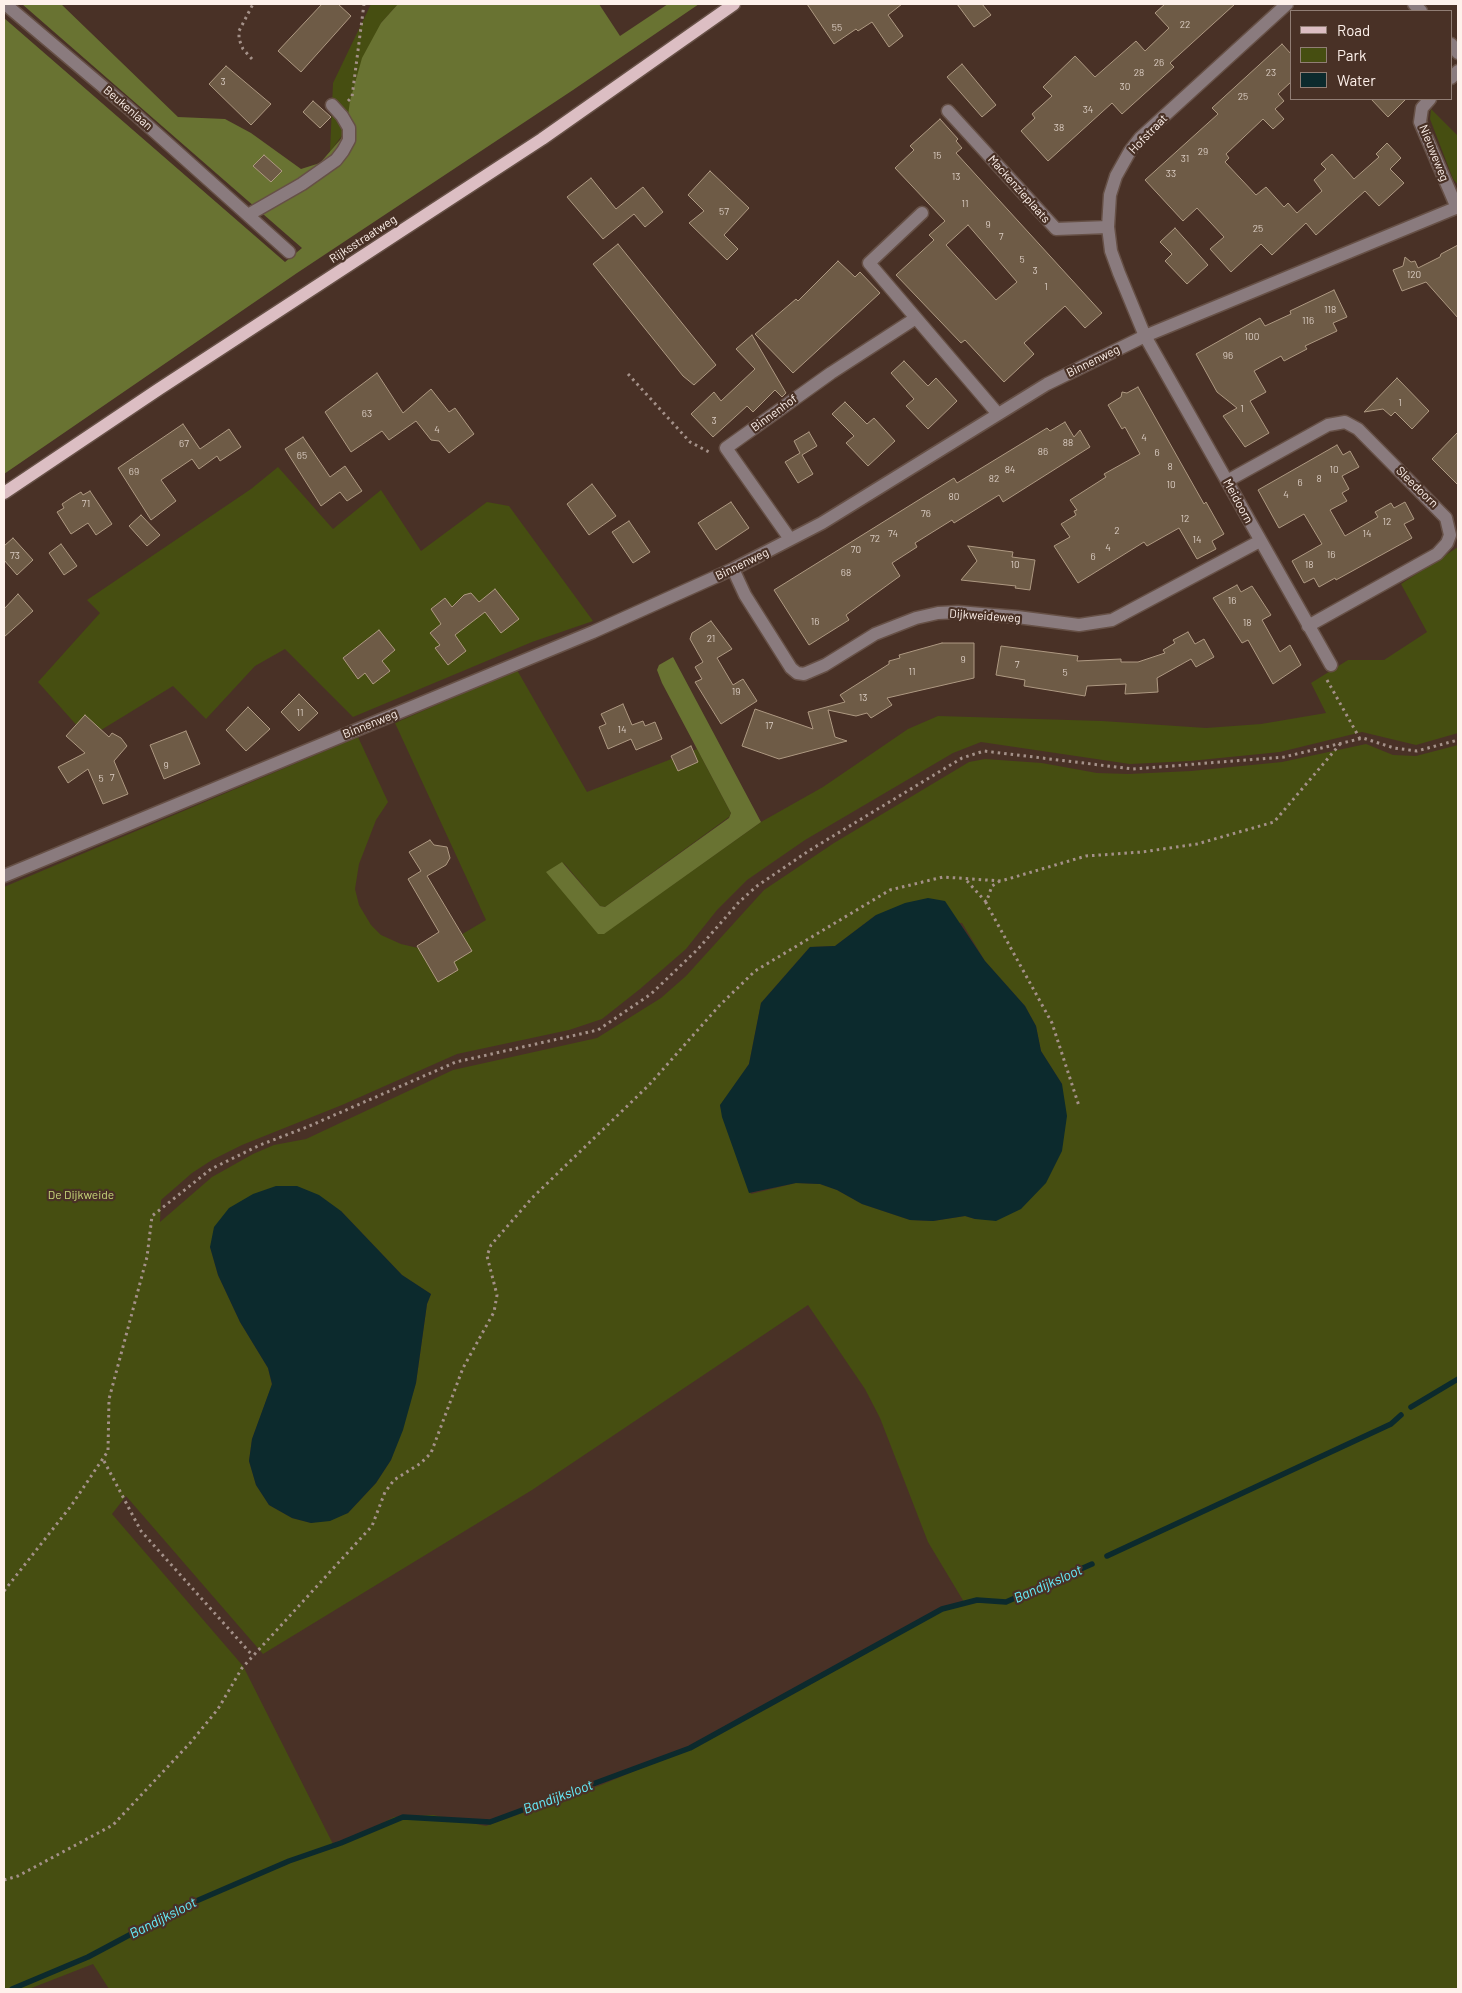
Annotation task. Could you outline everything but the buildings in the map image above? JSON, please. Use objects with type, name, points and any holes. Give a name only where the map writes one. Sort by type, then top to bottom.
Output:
[{"type":"main road","name":"Rijksstraatweg","points":[[4,493],[159,388],[542,139],[734,4]]},
{"type":"street","name":"Beukenlaan","points":[[5,4],[127,107],[289,252]]},
{"type":"street","name":"Hofstraat","points":[[1145,336],[1119,274],[1112,251],[1108,226],[1110,195],[1116,176],[1122,163],[1140,138],[1287,4]]},
{"type":"street","name":"Nieuweweg","points":[[1429,100],[1422,108],[1420,122],[1457,208]]},
{"type":"street","points":[[248,215],[285,194],[336,160],[349,140],[349,128],[335,108]]},
{"type":"street","name":"Mackenzieplaats","points":[[948,111],[1056,229],[1108,226]]},
{"type":"street","name":"Binnenweg","points":[[4,876],[593,632],[733,569],[830,518],[1048,384],[1145,336],[1457,208]]},
{"type":"street","points":[[922,214],[869,263],[998,414]]},
{"type":"street","name":"Binnenhof","points":[[726,448],[823,378],[916,318]]},
{"type":"street","name":"Meidoorn","points":[[1145,336],[1331,665]]},
{"type":"street","name":"Sleedoorn","points":[[1227,481],[1328,425],[1345,422],[1358,429],[1446,518],[1450,534],[1447,543],[1437,554],[1308,626]]},
{"type":"street","points":[[726,448],[790,539]]},
{"type":"street","name":"Dijkweideweg","points":[[733,569],[745,595],[791,668],[797,673],[804,674],[825,665],[875,634],[916,618],[938,614],[988,615],[1079,625],[1112,620],[1260,542]]},
{"type":"path","points":[[252,60],[243,49],[239,39],[239,31],[253,4]]},
{"type":"path","points":[[335,108],[352,97],[364,4]]},
{"type":"path","points":[[628,374],[690,442],[711,453],[726,448]]},
{"type":"path","points":[[1331,665],[1322,671],[1360,739]]},
{"type":"path","points":[[4,1591],[104,1460],[108,1451],[109,1399],[147,1257],[152,1216],[211,1169],[260,1145],[308,1127],[456,1062],[598,1030],[651,994],[698,950],[739,902],[757,886],[810,850],[962,758],[984,751],[1133,769],[1284,757],[1363,738],[1394,748],[1417,751],[1458,740]]},
{"type":"path","points":[[986,902],[992,886],[1001,881],[1086,856],[1142,852],[1197,844],[1274,822],[1341,743]]},
{"type":"path","points":[[4,1880],[18,1876],[113,1825],[191,1742],[218,1709],[242,1668],[372,1526],[385,1492],[394,1480],[421,1463],[431,1453],[462,1368],[494,1312],[497,1295],[487,1256],[491,1245],[532,1198],[649,1085],[719,1006],[755,971],[890,890],[943,877],[1001,881]]},
{"type":"path","points":[[966,880],[986,902],[1052,1023],[1079,1106]]},
{"type":"path","points":[[104,1460],[141,1531],[253,1656]]},
{"type":"green space","points":[[22,4],[61,4],[178,117],[225,119],[251,133],[301,169],[320,163],[346,130],[350,101],[362,58],[381,23],[398,4],[599,4],[620,36],[668,4],[699,4],[297,273],[4,474],[4,18],[285,262],[302,248]]},
{"type":"green space","points":[[371,4],[398,4],[381,23],[346,130],[330,152],[333,83]]},
{"type":"green space","points":[[1431,109],[1458,136],[1458,185],[1453,179],[1430,119]]},
{"type":"green space","points":[[278,467],[333,529],[381,490],[421,551],[487,502],[509,506],[593,621],[532,642],[353,717],[285,649],[255,666],[206,719],[173,686],[88,738],[38,682],[100,613],[87,600],[251,489]]},
{"type":"green space","name":"De Dijkweide","points":[[1458,547],[1458,733],[1416,745],[1362,732],[1280,752],[1190,761],[1130,764],[981,742],[953,753],[805,840],[747,880],[717,910],[686,949],[602,1019],[569,1030],[457,1054],[342,1105],[242,1145],[212,1160],[192,1173],[161,1200],[160,1222],[212,1177],[253,1154],[274,1145],[306,1139],[453,1070],[597,1038],[661,998],[686,976],[764,890],[834,843],[969,762],[985,759],[1042,763],[1097,773],[1129,774],[1191,771],[1282,762],[1366,744],[1393,755],[1416,756],[1458,745],[1458,1989],[109,1989],[93,1964],[29,1989],[4,1989],[4,887],[358,737],[388,802],[376,820],[359,864],[355,889],[359,905],[371,925],[381,935],[401,944],[418,948],[459,936],[486,920],[395,723],[517,670],[587,792],[697,749],[731,813],[729,817],[605,907],[600,906],[563,862],[603,934],[761,822],[823,787],[908,729],[938,716],[1102,721],[1206,728],[1261,724],[1326,713],[1311,683],[1348,660],[1384,660],[1427,632],[1401,584]],"holes":[[[876,915],[962,923],[985,961],[1025,1006],[1036,1026],[1041,1051],[1062,1084],[975,1219],[965,1216],[933,1221],[910,1220],[862,1204],[837,1190],[820,1184],[796,1183],[751,1194],[720,1106],[749,1064],[761,1003],[810,947],[835,946]],[[341,1211],[402,1275],[431,1294],[427,1304],[416,1383],[391,1460],[376,1483],[348,1513],[311,1523],[292,1518],[269,1505],[256,1485],[249,1461],[252,1439],[272,1385],[268,1368],[240,1322],[218,1275],[210,1247]],[[808,1305],[865,1389],[880,1418],[928,1542],[964,1602],[943,1610],[770,1707],[690,1748],[601,1785],[486,1826],[433,1815],[394,1817],[335,1848],[243,1666],[112,1514],[126,1496],[263,1654],[532,1490]]]},
{"type":"green space","points":[[673,657],[761,822],[604,934],[598,934],[546,872],[562,862],[600,906],[605,907],[729,818],[731,813],[662,683],[657,670],[659,665]]},
{"type":"water","points":[[928,898],[945,901],[985,961],[1025,1006],[1036,1026],[1041,1051],[1062,1084],[1067,1116],[1062,1151],[1046,1183],[1021,1209],[996,1221],[965,1216],[933,1221],[910,1220],[862,1204],[837,1190],[820,1184],[796,1183],[749,1193],[722,1117],[720,1105],[749,1064],[761,1003],[810,947],[835,946],[876,915],[905,903]]},
{"type":"water","points":[[276,1186],[297,1186],[319,1195],[341,1211],[402,1275],[431,1294],[427,1304],[416,1383],[403,1430],[391,1460],[376,1483],[348,1513],[330,1521],[311,1523],[292,1518],[269,1505],[256,1485],[249,1461],[252,1439],[272,1384],[268,1368],[240,1322],[218,1275],[210,1247],[214,1227],[229,1208],[253,1194]]},
{"type":"waterway","name":"Bandijksloot","points":[[1411,1407],[1458,1379]]},
{"type":"waterway","name":"Bandijksloot","points":[[1107,1556],[1391,1424],[1401,1415]]},
{"type":"waterway","name":"Bandijksloot","points":[[12,1989],[88,1957],[180,1908],[289,1861],[341,1843],[403,1817],[490,1822],[690,1748],[942,1609],[977,1600],[1006,1602],[1092,1564]]}]
